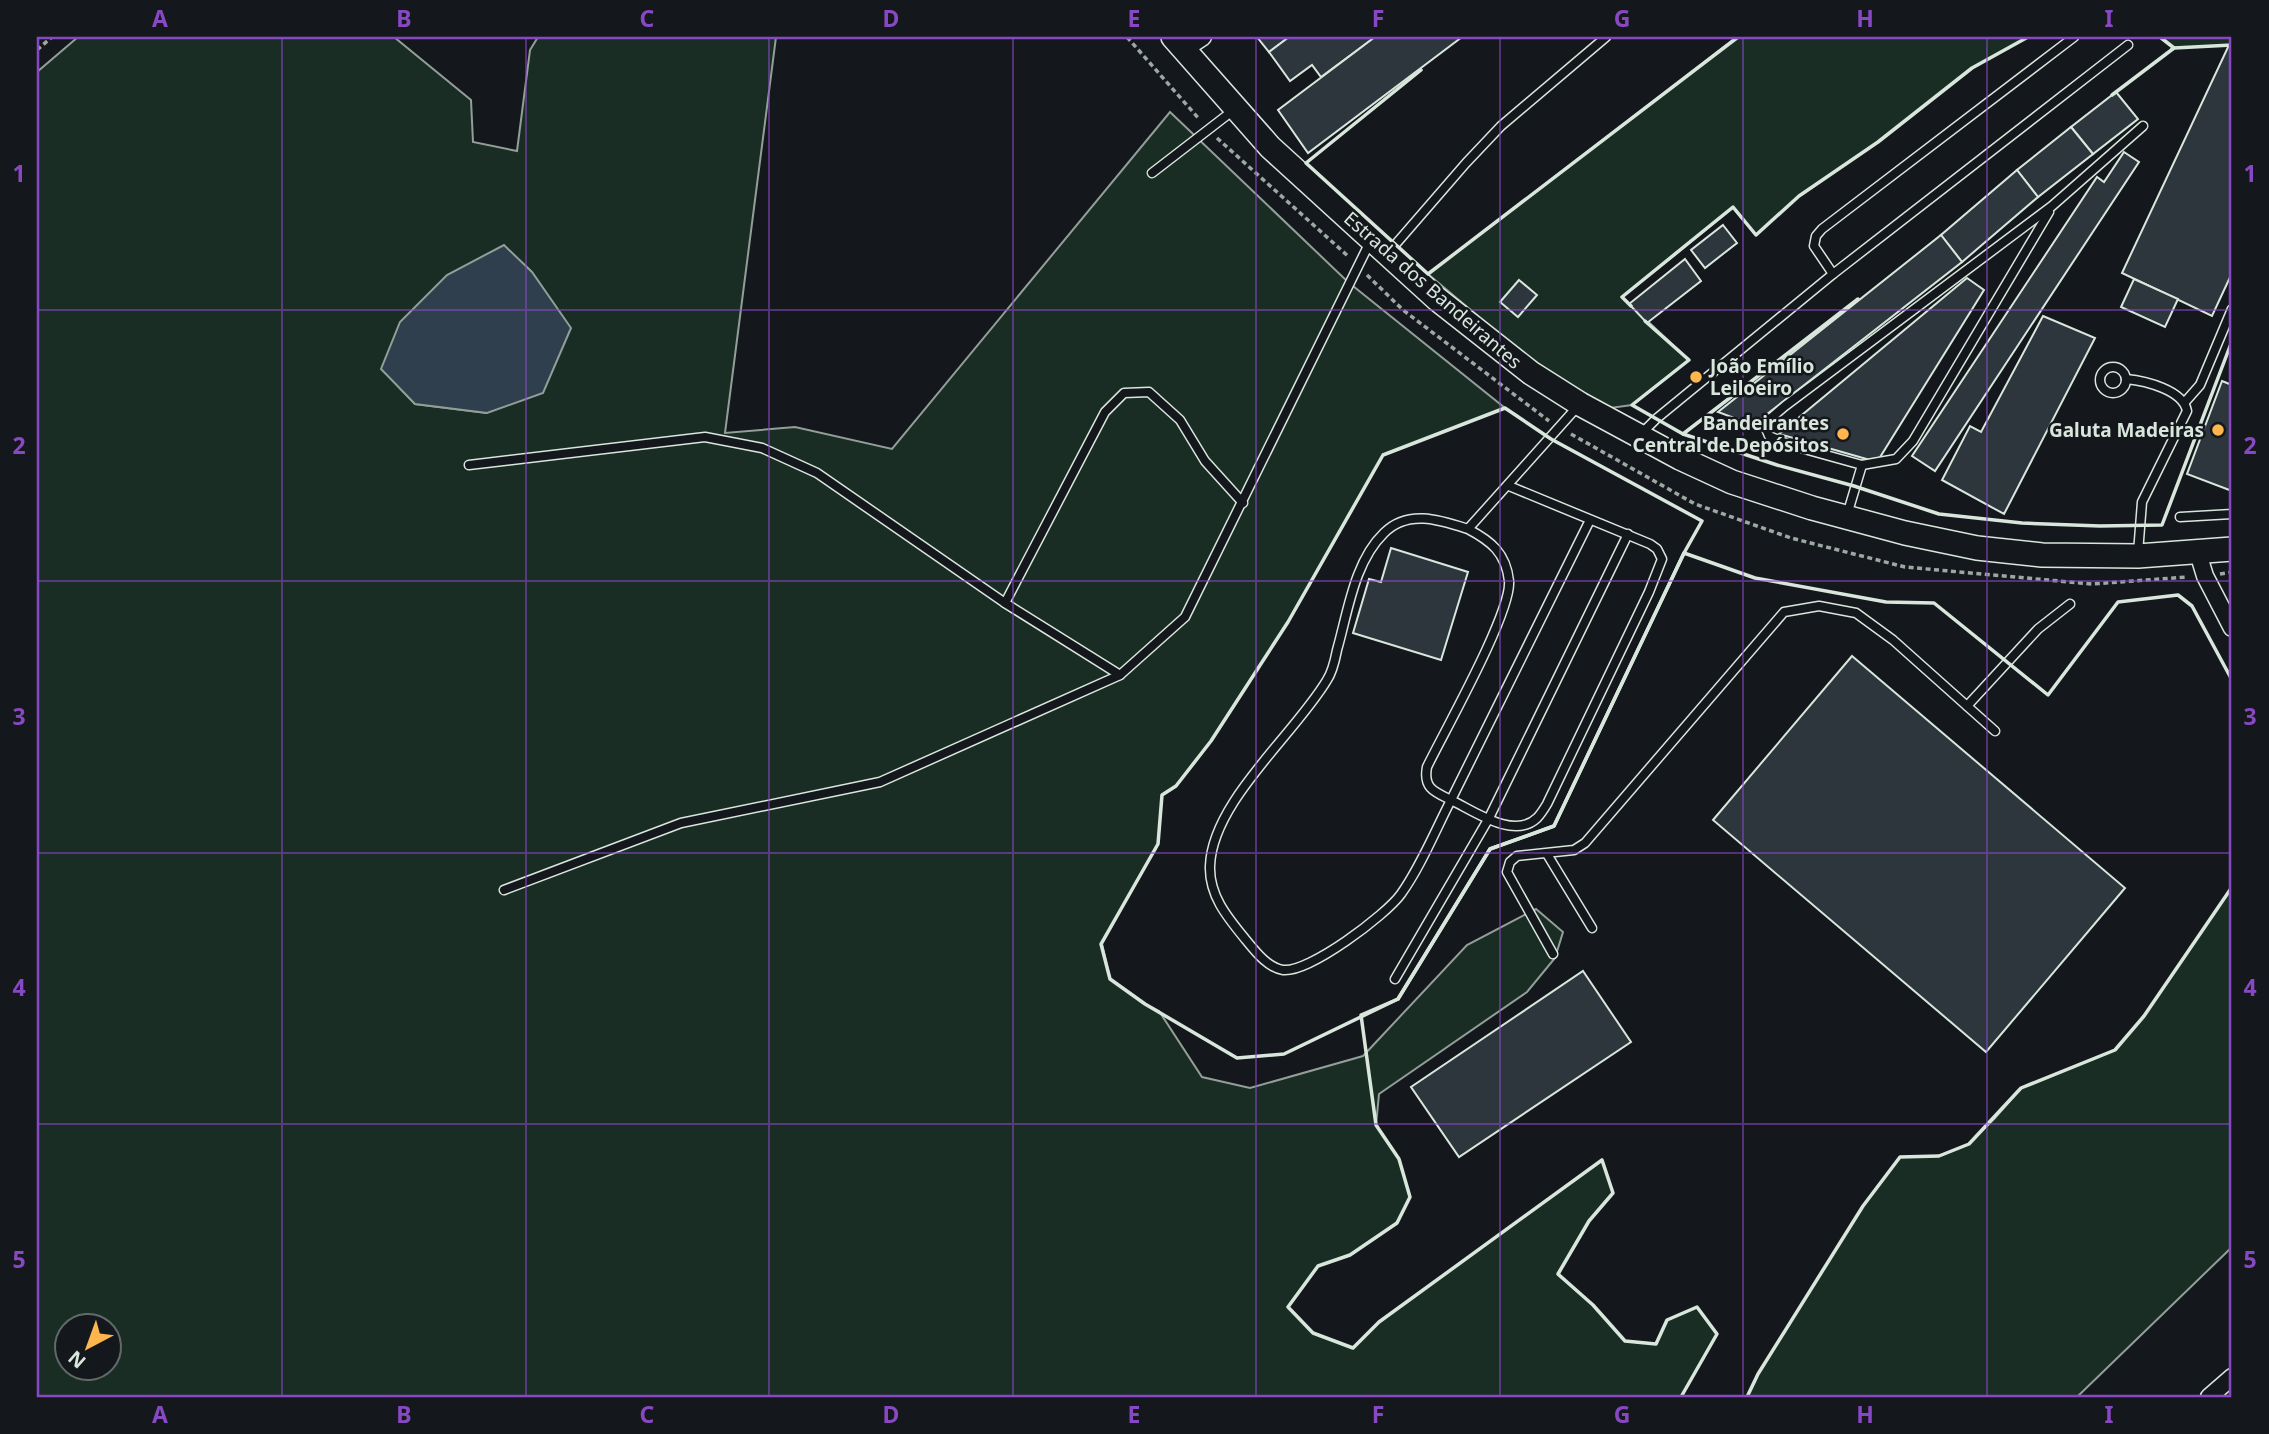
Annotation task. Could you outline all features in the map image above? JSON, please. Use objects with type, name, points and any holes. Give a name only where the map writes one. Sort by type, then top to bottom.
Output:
[{"type":"main road","name":"Estrada dos Bandeirantes","points":[[1187,41],[1236,108],[1270,147],[1437,299],[1531,373],[1639,437],[1732,482],[1846,518],[1977,548],[2042,555],[2137,556],[2232,549]]},
{"type":"street","points":[[2198,552],[2205,576],[2232,628]]},
{"type":"street","points":[[2208,1397],[2232,1377]]},
{"type":"lane","points":[[504,890],[681,823],[880,782],[1120,675],[1185,617],[1358,265],[1466,163],[1501,126],[1606,37]]},
{"type":"lane","points":[[1833,274],[1814,246],[1813,241],[1822,229],[2074,37]]},
{"type":"lane","points":[[1639,437],[1656,419],[1833,274],[2128,45]]},
{"type":"lane","points":[[1152,173],[1236,108]]},
{"type":"lane","points":[[2052,206],[1913,441],[1896,458],[1862,466],[1790,445],[1769,436],[1764,424],[1785,406],[2052,206],[2143,126]]},
{"type":"lane","points":[[2185,402],[2200,385],[2232,309]]},
{"type":"lane","points":[[2126,379],[2138,380],[2178,396],[2185,402],[2188,411],[2142,502],[2137,556]]},
{"type":"lane","points":[[1005,603],[1105,412],[1124,393],[1149,393],[1180,420],[1205,461],[1243,503]]},
{"type":"lane","points":[[1468,530],[1580,404]]},
{"type":"lane","points":[[469,465],[705,437],[762,448],[817,473],[1005,603],[1120,675]]},
{"type":"lane","points":[[1846,518],[1862,466]]},
{"type":"lane","points":[[1508,486],[1628,534],[1657,549],[1662,559],[1660,569],[1547,804],[1537,818],[1519,827],[1506,825],[1451,800],[1429,786],[1424,778],[1495,630],[1508,597],[1509,582],[1506,564],[1499,551],[1486,539],[1440,520],[1419,517],[1399,522],[1384,533],[1371,548],[1354,589],[1330,676],[1318,696],[1251,779],[1223,822],[1211,853],[1210,870],[1214,894],[1230,921],[1272,966],[1284,970],[1309,962],[1360,932],[1383,914],[1401,894],[1451,800],[1590,520]]},
{"type":"lane","points":[[2180,517],[2232,514]]},
{"type":"lane","points":[[1395,979],[1489,818],[1628,534]]},
{"type":"lane","points":[[1967,706],[2038,629],[2070,604]]},
{"type":"lane","points":[[1553,954],[1507,873],[1510,862],[1517,856],[1574,850],[1585,843],[1784,612],[1819,606],[1856,613],[1893,640],[1995,732]]},
{"type":"lane","points":[[1547,854],[1592,928]]},
{"type":"path","points":[[37,50],[52,37]]},
{"type":"path","points":[[1127,37],[1228,150],[1358,265],[1403,310],[1542,417],[1695,504],[1791,538],[1905,567],[1969,575],[2092,584],[2232,572]]},
{"type":"green space","points":[[78,37],[394,37],[471,100],[473,142],[517,151],[530,50],[538,37],[776,37],[725,433],[795,427],[892,449],[1170,112],[1348,282],[1505,408],[1383,455],[1288,622],[1211,741],[1176,786],[1162,795],[1158,844],[1102,944],[1110,979],[1159,1011],[1202,1077],[1250,1088],[1363,1056],[1467,945],[1536,909],[1563,932],[1555,958],[1527,992],[1379,1094],[1376,1125],[1399,1159],[1410,1197],[1397,1223],[1350,1255],[1318,1266],[1288,1307],[1313,1333],[1353,1348],[1379,1322],[1602,1160],[1613,1193],[1589,1221],[1558,1275],[1593,1305],[1625,1341],[1656,1344],[1667,1320],[1697,1307],[1717,1334],[1681,1397],[37,1397],[37,72]],"holes":[[[382,369],[487,413],[415,404]]]},
{"type":"green space","points":[[1737,37],[2028,37],[1972,68],[1878,142],[1799,196],[1756,235],[1733,208],[1622,297],[1689,360],[1632,405],[1610,408],[1550,373],[1428,274]]},
{"type":"green space","points":[[2160,37],[2232,37],[2232,45],[2174,48]]},
{"type":"green space","points":[[2232,887],[2232,1247],[2077,1397],[1747,1397],[1758,1374],[1863,1206],[1900,1157],[1939,1156],[1969,1144],[2021,1088],[2115,1050],[2144,1016]]},
{"type":"water","points":[[504,245],[532,272],[571,328],[543,393],[487,413],[415,404],[381,369],[400,322],[447,275]]},
{"type":"building","points":[[1257,37],[1289,37],[1269,52]]},
{"type":"building","points":[[1289,37],[1375,37],[1321,77],[1312,65],[1290,81],[1269,52]]},
{"type":"building","points":[[1375,37],[1462,37],[1308,153],[1278,110]]},
{"type":"building","points":[[2229,45],[2232,45],[2232,273],[2212,316],[2122,273]]},
{"type":"building","points":[[2116,92],[2138,119],[2093,154],[2071,127]]},
{"type":"building","points":[[2071,127],[2093,154],[2038,197],[2017,170]]},
{"type":"building","points":[[2124,152],[2139,162],[1935,471],[1912,456],[2097,177],[2104,182]]},
{"type":"building","points":[[2017,170],[2038,197],[1962,262],[1941,235]]},
{"type":"building","points":[[1723,225],[1737,243],[1705,268],[1691,250]]},
{"type":"building","points":[[1941,235],[1962,262],[1753,425],[1718,412]]},
{"type":"building","points":[[1685,259],[1701,281],[1647,323],[1629,304]]},
{"type":"building","points":[[1967,278],[1984,290],[1877,462],[1779,434]]},
{"type":"building","points":[[2134,279],[2178,299],[2165,327],[2121,307]]},
{"type":"building","points":[[1519,280],[1537,295],[1518,317],[1500,302]]},
{"type":"building","points":[[2043,316],[2095,338],[2004,514],[1942,480],[1970,426],[1981,432]]},
{"type":"building","name":"Galuta Madeiras","points":[[2222,381],[2232,385],[2232,491],[2187,474]]},
{"type":"building","points":[[1391,548],[1468,572],[1441,660],[1353,633],[1369,579],[1381,582]]},
{"type":"building","points":[[1852,656],[2125,888],[1986,1052],[1713,820]]},
{"type":"building","points":[[1583,971],[1631,1042],[1459,1157],[1411,1087]]},
{"type":"wall","points":[[1421,70],[1306,163],[1428,274],[1738,37]]},
{"type":"wall","points":[[1631,306],[1622,297],[1733,207],[1756,235],[1799,196],[1878,142],[1972,68],[2028,37]]},
{"type":"wall","points":[[2160,37],[2174,48],[2172,49]]},
{"type":"wall","points":[[2112,95],[2174,48],[2232,45]]},
{"type":"wall","points":[[1858,299],[1683,434],[1939,514],[2022,523],[2162,525],[2232,341]]},
{"type":"wall","points":[[1645,321],[1689,360],[1632,405],[1683,434]]},
{"type":"wall","points":[[1505,408],[1551,439],[1702,521],[1684,553],[1554,826],[1490,849],[1398,999],[1284,1054],[1237,1058],[1145,1004],[1110,979],[1101,944],[1158,844],[1162,795],[1176,786],[1211,741],[1288,622],[1383,455],[1505,408]]},
{"type":"wall","points":[[1681,1397],[1717,1334],[1697,1307],[1667,1320],[1656,1344],[1625,1341],[1593,1305],[1558,1274],[1589,1221],[1613,1193],[1602,1160],[1379,1322],[1353,1348],[1313,1333],[1288,1307],[1318,1266],[1350,1255],[1397,1223],[1410,1197],[1399,1159],[1376,1125],[1361,1015],[1398,999],[1490,849],[1554,826],[1684,553],[1755,578],[1886,602],[1934,603],[2048,695],[2118,602],[2178,595],[2192,606],[2232,680]]},
{"type":"wall","points":[[1747,1397],[1758,1374],[1863,1206],[1900,1157],[1939,1156],[1969,1144],[2021,1088],[2115,1050],[2144,1016],[2232,887]]},
{"type":"place","name":"João Emílio Leiloeiro","points":[[1696,377]]},
{"type":"place","name":"Galuta Madeiras","points":[[2218,430]]},
{"type":"place","name":"Bandeirantes Central de Depósitos","points":[[1843,434]]}]
